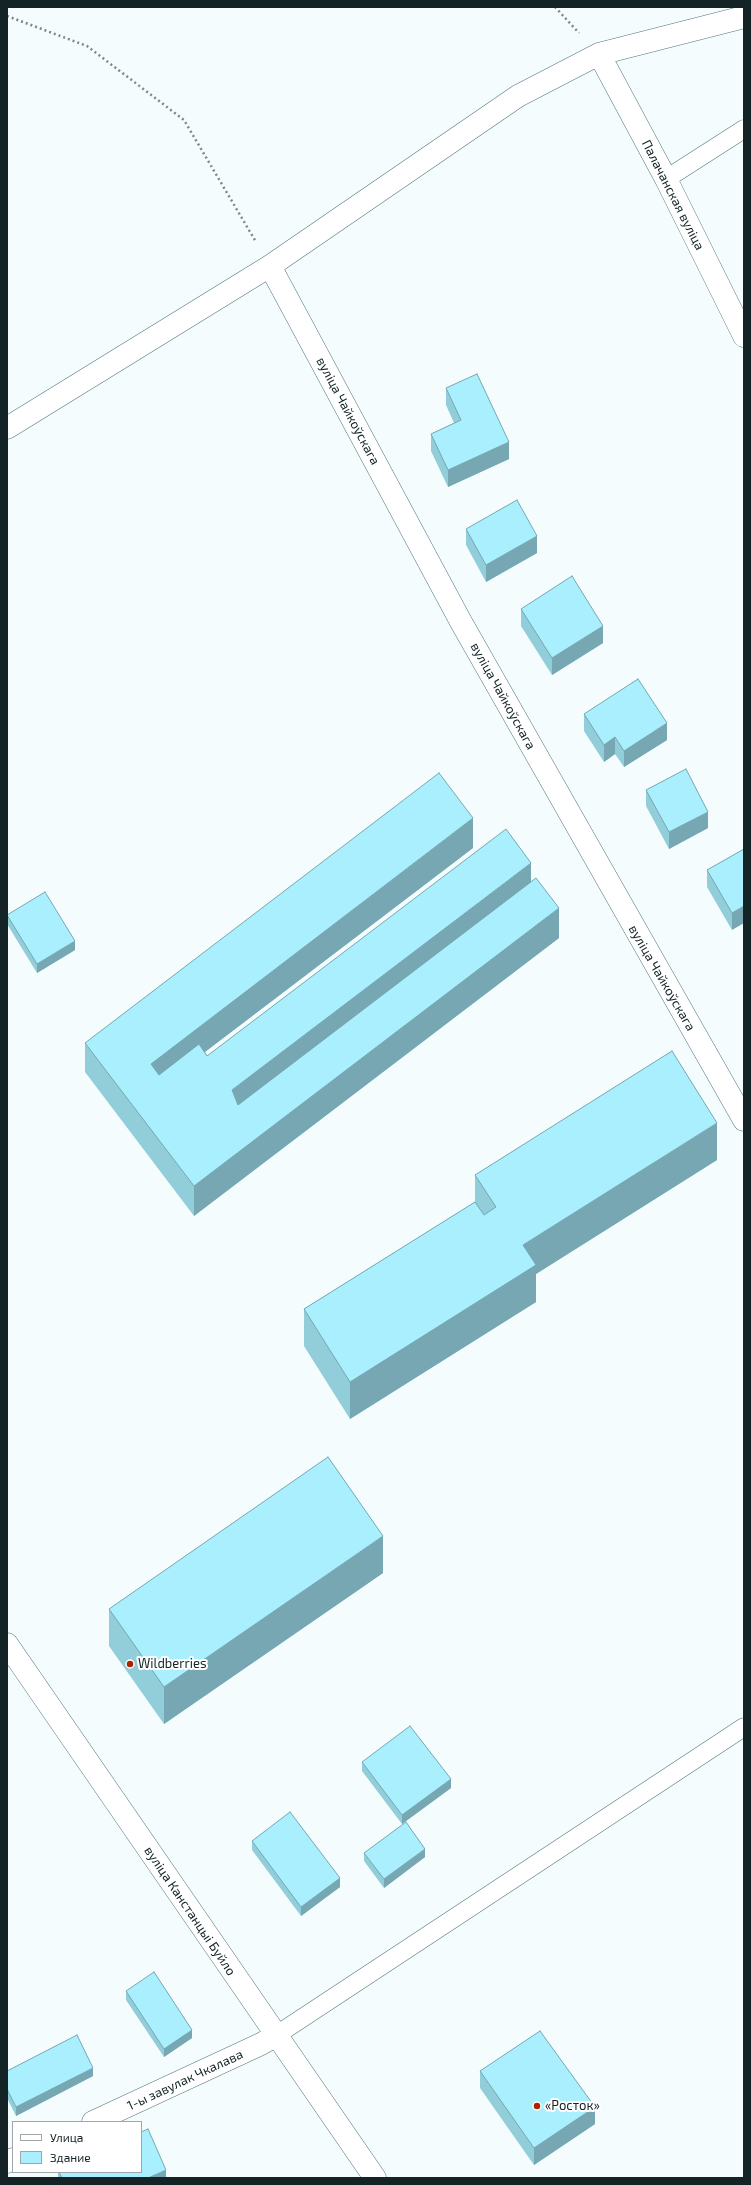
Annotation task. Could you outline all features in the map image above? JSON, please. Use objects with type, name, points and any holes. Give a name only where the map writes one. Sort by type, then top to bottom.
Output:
[{"type":"street","points":[[7,428],[270,266],[518,96],[599,54],[744,17]]},
{"type":"street","name":"Палачанская вуліца","points":[[599,54],[666,179],[744,336]]},
{"type":"street","name":"вуліца Чайкоўскага","points":[[270,266],[461,622],[744,1120]]},
{"type":"street","name":"вуліца Канстанцыі Буйло","points":[[7,1644],[275,2036],[375,2178]]},
{"type":"street","name":"1-ы завулак Чкалава","points":[[95,2121],[261,2044],[275,2036]]},
{"type":"lane","points":[[666,179],[744,129]]},
{"type":"lane","points":[[275,2036],[744,1727]]},
{"type":"path","points":[[555,7],[599,54]]},
{"type":"path","points":[[7,16],[87,46],[184,120],[270,266]]},
{"type":"building","points":[[477,374],[509,442],[448,470],[431,434],[461,420],[446,388]]},
{"type":"building","points":[[517,500],[537,536],[486,565],[466,529]]},
{"type":"building","points":[[572,576],[603,626],[552,658],[521,609]]},
{"type":"building","points":[[638,679],[667,723],[624,751],[615,737],[604,745],[584,714]]},
{"type":"building","points":[[686,769],[708,812],[669,832],[646,790]]},
{"type":"building","points":[[439,773],[473,818],[151,1064],[159,1075],[199,1044],[207,1056],[506,829],[531,863],[232,1090],[238,1105],[536,878],[559,908],[194,1186],[85,1043]]},
{"type":"building","points":[[744,849],[744,906],[732,913],[707,870]]},
{"type":"building","points":[[45,892],[75,941],[37,964],[7,915]]},
{"type":"building","points":[[672,1051],[717,1123],[523,1245],[536,1265],[350,1382],[304,1309],[475,1202],[484,1215],[496,1207],[475,1175]]},
{"type":"building","points":[[328,1457],[383,1536],[164,1687],[109,1609]]},
{"type":"building","points":[[410,1726],[451,1779],[402,1815],[362,1762]]},
{"type":"building","points":[[290,1812],[340,1878],[301,1907],[252,1841]]},
{"type":"building","points":[[406,1822],[425,1849],[384,1879],[364,1853]]},
{"type":"building","points":[[154,1972],[192,2030],[164,2049],[126,1991]]},
{"type":"building","name":"«Росток»","points":[[540,2031],[595,2107],[534,2148],[480,2071]]},
{"type":"building","points":[[77,2035],[93,2068],[16,2107],[7,2089],[7,2071]]},
{"type":"building","points":[[148,2129],[166,2170],[148,2178],[62,2178],[60,2173],[142,2173],[142,2132]]},
{"type":"place","name":"Wildberries","points":[[130,1664]]},
{"type":"place","name":"«Росток»","points":[[537,2106]]}]
